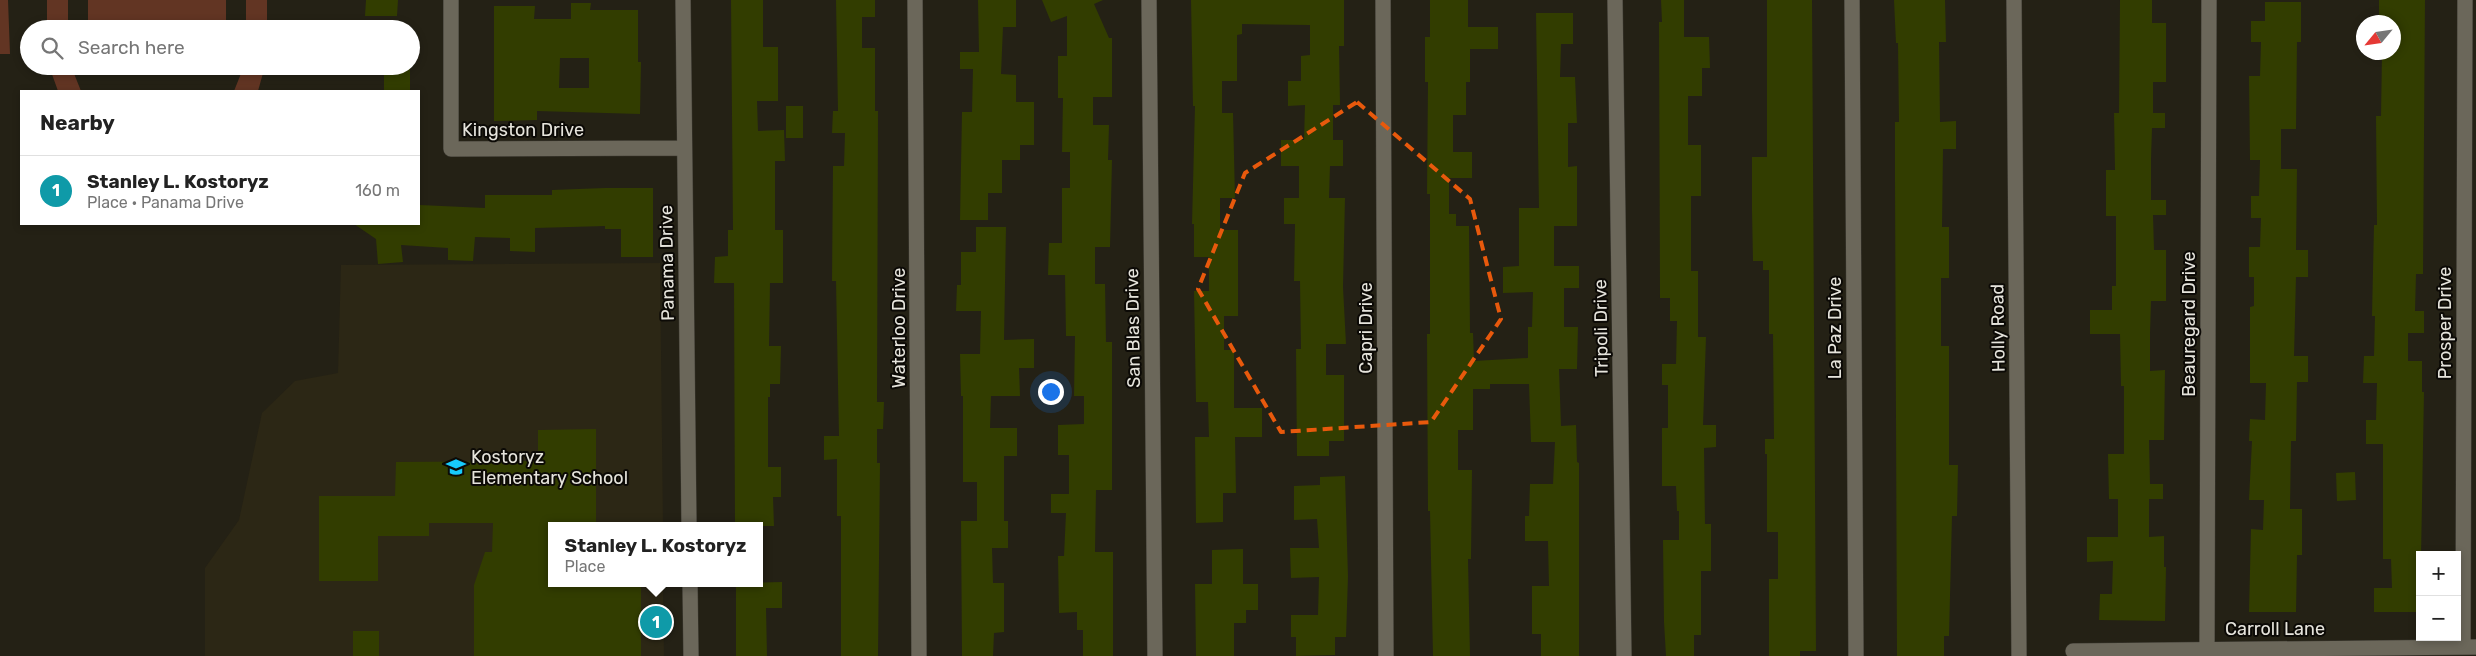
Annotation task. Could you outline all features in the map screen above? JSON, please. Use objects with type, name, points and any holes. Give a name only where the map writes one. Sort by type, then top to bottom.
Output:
[{"type":"street","name":"Kingston Drive","points":[[451,0],[451,149],[684,148]]},
{"type":"street","name":"Panama Drive","points":[[683,0],[689,522]]},
{"type":"street","name":"Waterloo Drive","points":[[915,0],[919,656]]},
{"type":"street","name":"San Blas Drive","points":[[1149,0],[1155,656]]},
{"type":"street","name":"Capri Drive","points":[[1383,0],[1386,656]]},
{"type":"street","name":"Tripoli Drive","points":[[1615,0],[1624,656]]},
{"type":"street","name":"La Paz Drive","points":[[1852,0],[1856,656]]},
{"type":"street","name":"Holly Road","points":[[2014,0],[2020,656]]},
{"type":"street","name":"Beauregard Drive","points":[[2207,648],[2208,0]]},
{"type":"street","name":"Prosper Drive","points":[[2465,0],[2470,647]]},
{"type":"street","points":[[690,587],[691,656]]},
{"type":"street","name":"Carroll Lane","points":[[2073,650],[2470,647]]},
{"type":"highlighted area","points":[[1357,102],[1470,199],[1501,319],[1431,422],[1281,432],[1198,289],[1245,173]]},
{"type":"shaded area","points":[[0,0],[8,0],[10,54],[0,54]]},
{"type":"shaded area","points":[[47,0],[68,0],[68,20],[47,20]]},
{"type":"shaded area","points":[[88,0],[226,0],[226,20],[88,20]]},
{"type":"shaded area","points":[[246,0],[267,0],[267,20],[246,20]]},
{"type":"shaded area","points":[[52,75],[75,75],[81,90],[58,90]]},
{"type":"shaded area","points":[[240,75],[262,75],[258,90],[234,90]]},
{"type":"shaded area","name":"Kostoryz Elementary School","points":[[660,263],[663,522],[548,522],[548,587],[663,587],[664,656],[205,656],[205,568],[239,520],[262,413],[295,381],[338,373],[341,265]]},
{"type":"building","points":[[366,0],[398,0],[397,16],[365,16]]},
{"type":"building","points":[[731,0],[763,0],[763,47],[778,47],[778,101],[757,101],[758,131],[784,130],[785,161],[775,161],[775,230],[783,230],[783,283],[770,283],[769,346],[781,346],[780,384],[770,384],[770,397],[768,397],[768,467],[781,467],[781,497],[773,497],[774,526],[763,526],[763,522],[735,522],[734,283],[714,283],[715,257],[728,256],[728,230],[733,230]]},
{"type":"building","points":[[836,0],[875,0],[875,17],[862,17],[862,48],[875,48],[875,111],[878,111],[877,402],[884,402],[883,429],[877,429],[877,463],[880,463],[878,656],[841,656],[841,516],[837,516],[837,459],[824,460],[824,436],[839,436],[836,281],[832,281],[833,166],[844,166],[845,133],[832,133],[833,111],[838,111]]},
{"type":"building","points":[[978,0],[1016,0],[1016,27],[1003,27],[1001,74],[1016,75],[1016,102],[1034,102],[1034,145],[1020,145],[1020,160],[1002,160],[1002,193],[988,193],[988,220],[960,220],[962,112],[972,112],[973,69],[960,69],[960,52],[979,52]]},
{"type":"building","points":[[1042,0],[1103,0],[1094,4],[1109,38],[1112,38],[1112,97],[1093,97],[1093,125],[1109,125],[1108,160],[1112,160],[1110,247],[1095,247],[1095,284],[1105,284],[1106,342],[1112,342],[1112,490],[1096,490],[1095,552],[1113,552],[1113,656],[1083,656],[1083,630],[1077,630],[1077,612],[1059,613],[1058,556],[1064,556],[1066,513],[1051,513],[1051,494],[1069,494],[1069,455],[1058,455],[1058,425],[1084,424],[1084,396],[1074,396],[1075,336],[1066,336],[1065,275],[1048,275],[1049,243],[1062,243],[1062,188],[1070,188],[1070,152],[1062,152],[1063,98],[1058,98],[1058,56],[1067,56],[1067,16],[1051,22]]},
{"type":"building","points":[[1191,0],[1344,0],[1344,46],[1339,46],[1340,105],[1333,105],[1333,140],[1343,140],[1343,166],[1330,166],[1329,198],[1345,198],[1343,287],[1346,344],[1326,344],[1326,375],[1344,375],[1344,441],[1329,441],[1329,456],[1297,456],[1296,349],[1301,349],[1300,281],[1294,281],[1295,224],[1284,224],[1284,198],[1299,198],[1299,166],[1281,166],[1281,140],[1304,140],[1305,105],[1288,106],[1288,81],[1301,81],[1301,56],[1310,55],[1310,25],[1242,24],[1242,34],[1237,35],[1237,81],[1222,81],[1222,113],[1233,113],[1235,198],[1220,198],[1220,230],[1238,230],[1238,316],[1224,316],[1224,350],[1234,350],[1234,408],[1262,408],[1262,437],[1235,437],[1236,493],[1223,493],[1223,522],[1196,523],[1195,437],[1209,437],[1208,402],[1196,402],[1194,291],[1209,291],[1209,257],[1194,257],[1194,224],[1192,224],[1195,106],[1193,106]]},
{"type":"building","points":[[1430,0],[1468,0],[1468,27],[1498,27],[1498,49],[1470,49],[1470,82],[1466,82],[1466,115],[1453,115],[1453,152],[1472,152],[1472,178],[1449,178],[1449,214],[1456,214],[1456,226],[1469,226],[1470,333],[1473,333],[1474,361],[1528,358],[1528,327],[1532,327],[1533,292],[1503,293],[1503,267],[1519,266],[1519,208],[1539,208],[1536,13],[1573,13],[1573,44],[1561,44],[1560,77],[1575,77],[1577,123],[1568,123],[1568,167],[1577,166],[1577,226],[1554,226],[1554,266],[1579,266],[1579,288],[1564,288],[1564,327],[1578,327],[1577,369],[1559,369],[1561,426],[1576,425],[1577,462],[1579,463],[1579,656],[1541,656],[1541,634],[1532,634],[1532,586],[1549,586],[1548,541],[1525,541],[1525,516],[1529,516],[1530,484],[1553,484],[1555,442],[1531,442],[1529,384],[1490,384],[1490,389],[1473,389],[1473,430],[1458,430],[1458,470],[1472,470],[1471,559],[1468,559],[1470,656],[1433,656],[1430,511],[1428,511],[1427,334],[1430,334],[1430,194],[1427,194],[1428,82],[1425,82],[1425,37],[1430,37]]},
{"type":"building","points":[[1661,0],[1684,0],[1684,37],[1709,37],[1710,68],[1702,68],[1702,96],[1688,96],[1688,145],[1701,145],[1701,196],[1691,196],[1691,271],[1698,271],[1698,337],[1706,337],[1703,425],[1716,425],[1716,447],[1704,448],[1705,524],[1711,524],[1711,571],[1701,571],[1701,635],[1694,635],[1694,656],[1666,656],[1664,622],[1663,540],[1679,540],[1679,511],[1677,511],[1676,486],[1662,486],[1662,428],[1668,428],[1668,385],[1662,385],[1662,364],[1676,364],[1677,321],[1670,321],[1670,298],[1660,298],[1659,22],[1662,22]]},
{"type":"building","points":[[1767,0],[1812,0],[1816,651],[1800,651],[1800,656],[1769,656],[1769,579],[1778,579],[1778,532],[1767,532],[1767,454],[1765,454],[1765,439],[1774,439],[1773,334],[1769,334],[1769,270],[1763,270],[1763,261],[1753,261],[1752,211],[1752,157],[1767,157]]},
{"type":"building","points":[[1894,0],[1945,0],[1946,42],[1939,42],[1940,122],[1956,121],[1956,149],[1943,149],[1942,227],[1949,227],[1949,278],[1941,278],[1941,346],[1949,346],[1949,465],[1958,465],[1957,516],[1952,516],[1949,636],[1944,636],[1944,656],[1897,656],[1895,122],[1899,122],[1898,43],[1896,43]]},
{"type":"building","points":[[2120,0],[2152,0],[2152,23],[2166,23],[2166,82],[2153,82],[2153,113],[2165,113],[2165,128],[2152,128],[2151,200],[2166,200],[2166,215],[2153,215],[2154,250],[2166,250],[2166,301],[2151,301],[2150,333],[2150,371],[2165,370],[2164,440],[2149,440],[2150,484],[2163,484],[2163,499],[2149,499],[2149,537],[2164,536],[2164,567],[2166,567],[2165,621],[2099,620],[2100,594],[2112,594],[2113,561],[2087,562],[2087,537],[2118,537],[2118,499],[2109,499],[2108,454],[2124,454],[2124,386],[2121,386],[2120,334],[2090,334],[2090,310],[2112,310],[2112,286],[2116,286],[2116,216],[2106,216],[2106,170],[2115,170],[2114,113],[2119,113]]},
{"type":"building","points":[[2379,0],[2425,0],[2423,274],[2416,274],[2415,311],[2424,311],[2424,333],[2408,333],[2408,361],[2422,361],[2422,392],[2424,392],[2421,551],[2416,551],[2416,612],[2374,612],[2374,588],[2392,588],[2391,559],[2383,559],[2383,444],[2366,444],[2366,420],[2376,420],[2377,383],[2363,383],[2364,356],[2374,356],[2375,316],[2372,316],[2374,225],[2377,225],[2376,116],[2381,116],[2382,60],[2401,60],[2401,15],[2379,15]]},
{"type":"building","points":[[2265,2],[2301,2],[2301,42],[2297,42],[2296,129],[2281,129],[2281,169],[2297,169],[2296,250],[2308,250],[2308,277],[2296,277],[2294,356],[2308,356],[2308,382],[2297,382],[2296,441],[2291,441],[2290,509],[2302,509],[2302,555],[2297,555],[2296,612],[2249,612],[2251,529],[2263,530],[2264,500],[2249,500],[2252,441],[2249,441],[2250,419],[2265,420],[2266,383],[2250,383],[2250,307],[2254,306],[2254,277],[2249,277],[2249,247],[2260,247],[2261,218],[2251,218],[2251,196],[2259,196],[2260,160],[2250,160],[2249,76],[2260,76],[2261,42],[2251,42],[2251,21],[2265,21]]},
{"type":"building","points":[[571,3],[591,3],[590,10],[638,10],[638,62],[641,62],[640,114],[537,111],[537,120],[494,121],[494,6],[535,6],[534,19],[571,19]],"holes":[[[560,58],[589,58],[589,88],[559,88]]]},
{"type":"building","points":[[384,75],[410,75],[410,90],[384,90]]},
{"type":"building","points":[[786,106],[803,106],[803,138],[786,138]]},
{"type":"building","points":[[653,188],[653,257],[621,257],[621,229],[605,229],[605,226],[535,228],[535,252],[510,251],[510,238],[475,237],[473,261],[448,260],[448,248],[401,245],[403,262],[378,264],[376,239],[355,225],[420,225],[420,205],[485,208],[485,195],[552,195],[552,190]]},
{"type":"building","points":[[976,227],[1006,227],[1004,340],[1034,339],[1034,368],[1019,368],[1020,396],[991,396],[990,428],[1017,428],[1017,456],[1004,456],[1004,521],[1008,521],[1008,548],[992,548],[993,583],[1004,583],[1004,632],[994,633],[993,656],[962,656],[961,521],[977,521],[977,482],[963,482],[963,396],[961,396],[960,354],[980,354],[981,311],[956,311],[957,285],[961,285],[961,252],[976,252]]},
{"type":"building","points":[[596,429],[596,522],[548,522],[548,587],[641,587],[641,656],[474,656],[474,585],[485,552],[492,552],[493,523],[429,523],[429,536],[378,536],[378,581],[319,581],[319,496],[395,496],[396,462],[538,461],[538,430]]},
{"type":"building","points":[[2355,472],[2356,500],[2337,501],[2336,473]]},
{"type":"building","points":[[1345,476],[1348,576],[1346,637],[1335,637],[1335,655],[1296,656],[1296,637],[1291,637],[1291,615],[1318,615],[1319,577],[1291,578],[1290,548],[1319,548],[1317,519],[1294,520],[1294,486],[1320,485],[1320,477]]},
{"type":"building","points":[[1243,549],[1243,584],[1258,584],[1258,610],[1246,610],[1246,623],[1234,623],[1234,656],[1196,656],[1195,584],[1212,584],[1212,550]]},
{"type":"building","points":[[763,582],[782,582],[782,608],[766,608],[767,656],[736,656],[736,587],[763,587]]},
{"type":"building","points":[[353,631],[379,631],[379,656],[353,656]]},
{"type":"place","name":"Kostoryz Elementary School","points":[[456,467]]},
{"type":"place","name":"Stanley L. Kostoryz","points":[[656,622]]}]
